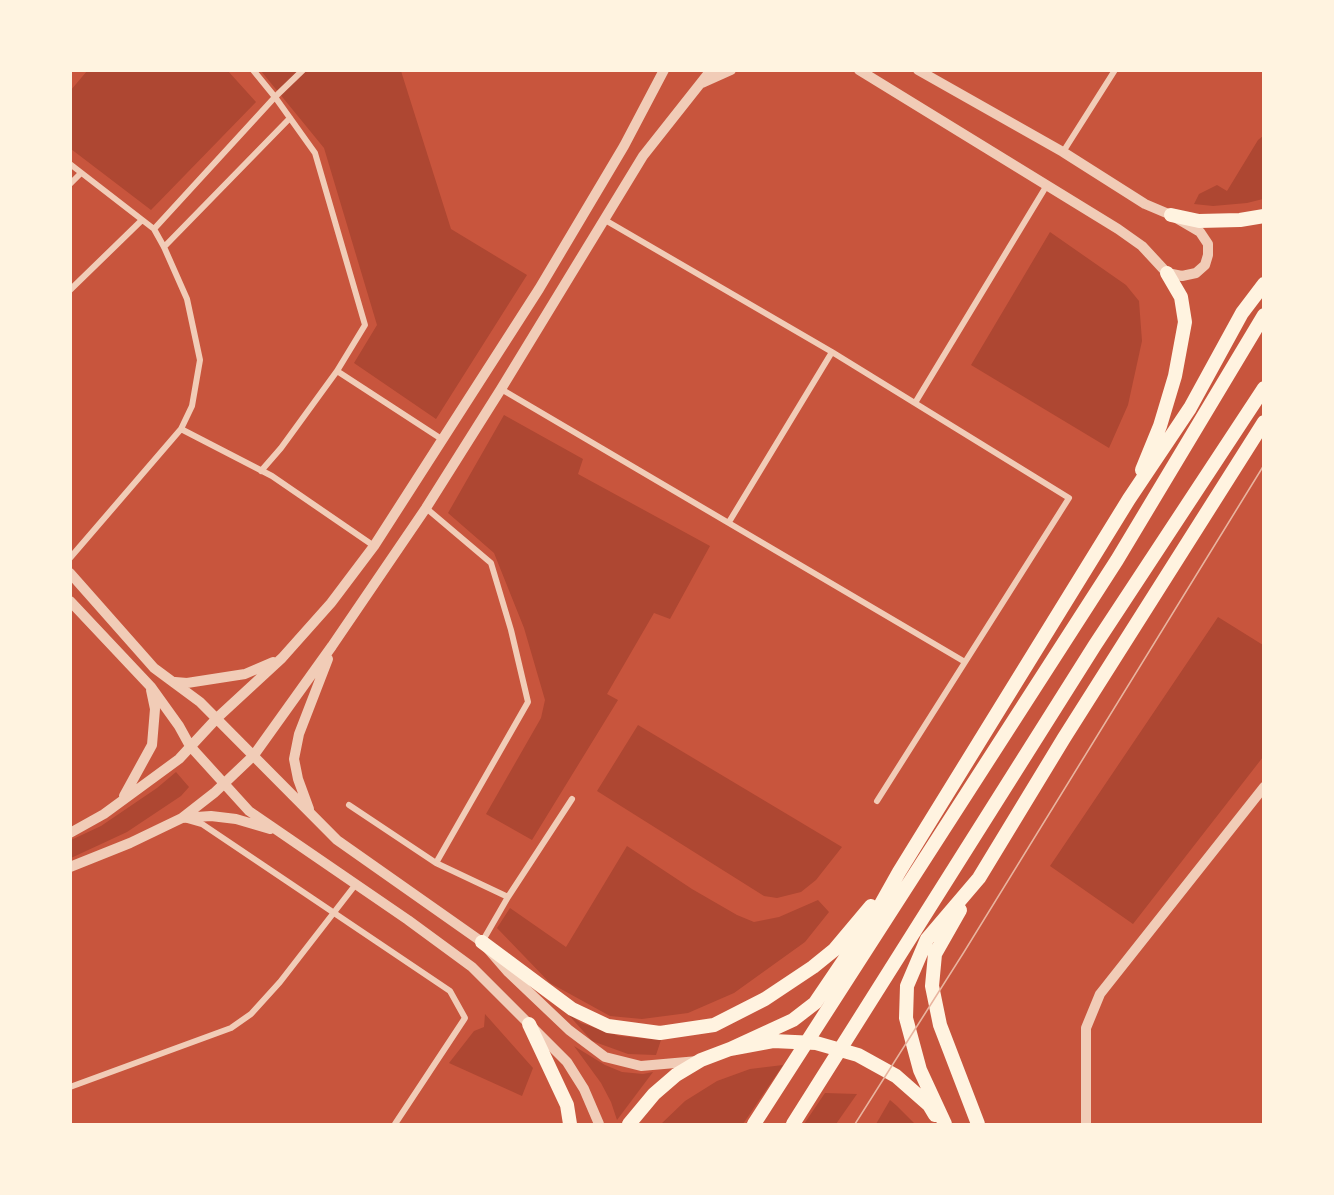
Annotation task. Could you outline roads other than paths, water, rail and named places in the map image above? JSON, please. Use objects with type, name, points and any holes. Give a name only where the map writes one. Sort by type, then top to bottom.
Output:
[{"type":"highway","points":[[1171,215],[1199,221],[1240,220],[1263,216]]},
{"type":"highway","points":[[1129,499],[1160,426],[1174,376],[1185,322],[1181,297],[1167,273]]},
{"type":"highway","points":[[629,1125],[654,1094],[676,1075],[701,1060],[793,1020],[816,1003],[876,913],[1129,499],[1190,408],[1242,313],[1263,284]]},
{"type":"highway","points":[[753,1125],[1117,560],[1263,315]]},
{"type":"highway","points":[[793,1125],[1095,645],[1263,388]]},
{"type":"highway","points":[[978,1125],[940,1025],[932,986],[934,954],[1064,738],[1263,422]]},
{"type":"highway","points":[[482,942],[572,1009],[608,1026],[660,1033],[714,1025],[765,999],[827,955],[865,915],[899,872]]},
{"type":"highway","points":[[943,1125],[915,1053],[906,1018],[907,986],[927,939],[979,878]]},
{"type":"highway","points":[[528,1024],[567,1105],[570,1125]]},
{"type":"highway","points":[[730,1048],[773,1041],[806,1042],[858,1055],[896,1076],[929,1106],[943,1125]]},
{"type":"street","points":[[253,70],[315,153],[365,325],[337,371],[281,448],[261,471]]},
{"type":"street","points":[[154,229],[275,97],[303,70]]},
{"type":"street","points":[[70,833],[104,814],[179,759],[217,718],[282,658],[331,603],[374,546],[567,244],[624,146],[664,70]]},
{"type":"street","points":[[70,867],[130,843],[182,818],[254,755],[426,508],[643,156],[711,70]]},
{"type":"street","points":[[702,83],[731,70]]},
{"type":"street","points":[[858,70],[1118,229],[1142,246],[1167,273],[1182,276],[1196,273],[1205,265],[1208,244],[1200,232],[1171,215],[1145,204],[1063,152],[918,70]]},
{"type":"street","points":[[1063,152],[1115,70]]},
{"type":"street","points":[[164,247],[290,118]]},
{"type":"street","points":[[70,164],[154,229],[187,299],[200,360],[192,406],[181,429],[70,558]]},
{"type":"street","points":[[70,184],[81,173]]},
{"type":"street","points":[[915,403],[1047,185]]},
{"type":"street","points":[[70,290],[142,220]]},
{"type":"street","points":[[605,220],[832,352],[1069,498],[878,801]]},
{"type":"street","points":[[729,522],[832,352]]},
{"type":"street","points":[[337,371],[443,440]]},
{"type":"street","points":[[501,388],[966,662]]},
{"type":"street","points":[[181,429],[261,471],[374,546]]},
{"type":"street","points":[[426,508],[491,563],[511,630],[528,702],[436,863]]},
{"type":"street","points":[[70,573],[154,668],[200,702],[337,840],[482,942],[508,972],[569,1030],[605,1057],[641,1066],[701,1060]]},
{"type":"street","points":[[70,601],[151,687],[190,746],[249,811],[472,967],[567,1062],[584,1089],[599,1125]]},
{"type":"street","points":[[313,817],[300,788],[294,759],[299,734],[332,646]]},
{"type":"street","points":[[172,681],[187,683],[245,674],[282,658]]},
{"type":"street","points":[[122,800],[152,745],[155,709],[151,687]]},
{"type":"street","points":[[1086,1125],[1086,1028],[1101,994],[1263,787]]},
{"type":"street","points":[[482,942],[508,897],[572,799]]},
{"type":"street","points":[[349,805],[436,863],[508,897]]},
{"type":"street","points":[[182,818],[211,816],[236,819],[279,832]]},
{"type":"street","points":[[182,818],[202,824],[450,991],[465,1018],[395,1125]]},
{"type":"street","points":[[70,1087],[231,1028],[251,1014],[273,990],[356,884]]},
{"type":"tram line","points":[[855,1124],[964,952],[1264,465]]}]
